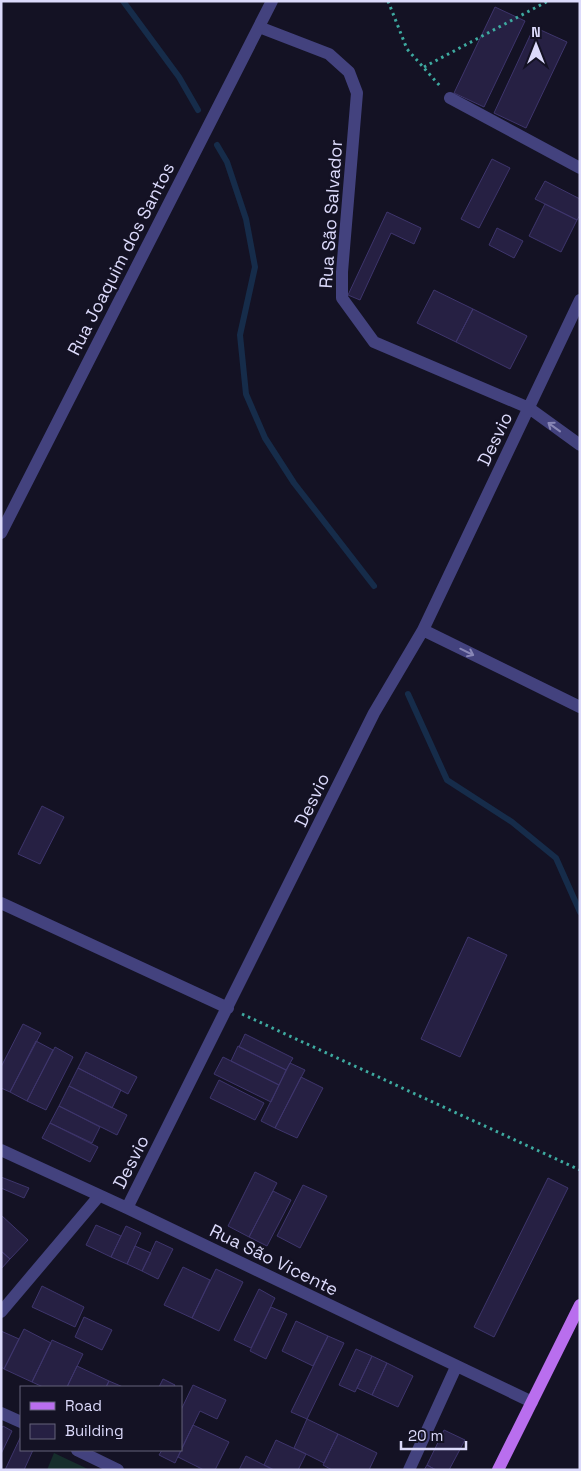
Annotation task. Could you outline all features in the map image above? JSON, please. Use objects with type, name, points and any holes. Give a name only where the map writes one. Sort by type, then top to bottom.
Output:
[{"type":"main road","points":[[498,1470],[580,1305]]},
{"type":"street","name":"Rua Joaquim dos Santos","points":[[1,533],[272,1]]},
{"type":"street","name":"Rua São Salvador","points":[[259,27],[329,54],[350,72],[357,93],[342,272],[342,298],[374,342],[529,408],[580,445]]},
{"type":"street","points":[[450,98],[580,168]]},
{"type":"street","name":"Desvio","points":[[127,1208],[374,713],[423,630],[580,300]]},
{"type":"street","points":[[423,630],[580,707]]},
{"type":"street","points":[[1,903],[228,1008]]},
{"type":"street","name":"Rua São Vicente","points":[[1,1150],[127,1208],[532,1402]]},
{"type":"street","points":[[1,1312],[99,1196]]},
{"type":"street","points":[[409,1470],[456,1367]]},
{"type":"street","points":[[1,1412],[20,1422]]},
{"type":"street","points":[[79,1451],[118,1470]]},
{"type":"path","points":[[388,1],[407,49],[450,98]]},
{"type":"path","points":[[424,67],[548,1]]},
{"type":"path","points":[[228,1008],[580,1170]]},
{"type":"green space","points":[[54,1453],[90,1470],[47,1470]]},
{"type":"building","points":[[495,7],[525,21],[484,107],[454,93]]},
{"type":"building","points":[[534,27],[567,42],[526,128],[494,113]]},
{"type":"building","points":[[492,159],[510,168],[479,228],[461,219]]},
{"type":"building","points":[[545,181],[580,199],[580,215],[577,220],[535,199]]},
{"type":"building","points":[[545,204],[577,220],[561,252],[529,236]]},
{"type":"building","points":[[387,212],[421,228],[414,244],[391,233],[360,300],[348,295]]},
{"type":"building","points":[[497,228],[523,241],[514,258],[489,245]]},
{"type":"building","points":[[434,290],[473,309],[456,342],[417,323]]},
{"type":"building","points":[[473,309],[527,336],[510,369],[456,342]]},
{"type":"building","points":[[42,806],[64,817],[40,864],[18,854]]},
{"type":"building","points":[[468,937],[507,955],[460,1057],[421,1039]]},
{"type":"building","points":[[23,1024],[41,1033],[10,1092],[1,1088],[1,1067]]},
{"type":"building","points":[[245,1034],[293,1058],[286,1070],[239,1047]]},
{"type":"building","points":[[36,1041],[53,1050],[27,1101],[10,1092]]},
{"type":"building","points":[[238,1046],[286,1070],[279,1085],[231,1061]]},
{"type":"building","points":[[55,1047],[73,1057],[46,1110],[27,1101]]},
{"type":"building","points":[[86,1052],[137,1077],[128,1094],[78,1068]]},
{"type":"building","points":[[223,1057],[279,1085],[271,1102],[214,1074]]},
{"type":"building","points":[[290,1063],[305,1070],[275,1128],[261,1121]]},
{"type":"building","points":[[78,1068],[121,1090],[112,1108],[69,1086]]},
{"type":"building","points":[[301,1077],[323,1088],[297,1138],[275,1128]]},
{"type":"building","points":[[219,1080],[264,1103],[255,1120],[210,1098]]},
{"type":"building","points":[[69,1086],[127,1115],[117,1135],[59,1106]]},
{"type":"building","points":[[59,1106],[100,1127],[92,1143],[50,1123]]},
{"type":"building","points":[[50,1123],[98,1147],[90,1162],[42,1138]]},
{"type":"building","points":[[255,1172],[277,1183],[249,1237],[228,1226]]},
{"type":"building","points":[[1,1177],[29,1188],[24,1198],[1,1188]]},
{"type":"building","points":[[548,1178],[568,1188],[494,1337],[474,1327]]},
{"type":"building","points":[[303,1185],[327,1196],[300,1248],[277,1236]]},
{"type":"building","points":[[273,1191],[291,1200],[267,1246],[249,1237]]},
{"type":"building","points":[[1,1215],[28,1240],[10,1259],[1,1251]]},
{"type":"building","points":[[96,1225],[121,1236],[111,1257],[86,1245]]},
{"type":"building","points":[[126,1226],[141,1233],[127,1264],[111,1257]]},
{"type":"building","points":[[156,1241],[173,1249],[158,1279],[142,1271]]},
{"type":"building","points":[[135,1246],[151,1253],[142,1271],[127,1264]]},
{"type":"building","points":[[1,1251],[10,1259],[1,1269]]},
{"type":"building","points":[[183,1267],[210,1280],[192,1318],[164,1305]]},
{"type":"building","points":[[216,1269],[243,1282],[219,1331],[192,1318]]},
{"type":"building","points":[[42,1286],[84,1307],[75,1327],[32,1307]]},
{"type":"building","points":[[259,1289],[275,1298],[251,1348],[234,1340]]},
{"type":"building","points":[[271,1307],[287,1314],[266,1359],[250,1351]]},
{"type":"building","points":[[84,1317],[112,1330],[102,1350],[75,1337]]},
{"type":"building","points":[[296,1321],[328,1336],[313,1366],[282,1351]]},
{"type":"building","points":[[24,1329],[51,1343],[32,1382],[4,1369]]},
{"type":"building","points":[[1,1331],[19,1339],[4,1369],[1,1367]]},
{"type":"building","points":[[328,1336],[344,1343],[307,1419],[291,1412]]},
{"type":"building","points":[[52,1340],[83,1354],[67,1386],[41,1386],[32,1382]]},
{"type":"building","points":[[356,1349],[372,1356],[355,1392],[339,1385]]},
{"type":"building","points":[[372,1356],[387,1363],[372,1395],[357,1388]]},
{"type":"building","points":[[387,1363],[413,1376],[398,1407],[372,1395]]},
{"type":"building","points":[[77,1366],[109,1381],[106,1386],[67,1386]]},
{"type":"building","points":[[163,1379],[175,1385],[174,1386],[160,1386]]},
{"type":"building","points":[[109,1381],[121,1386],[106,1386]]},
{"type":"building","points":[[193,1385],[226,1400],[217,1419],[200,1411],[182,1448],[182,1408]]},
{"type":"building","points":[[307,1419],[338,1434],[324,1463],[294,1448]]},
{"type":"building","points":[[193,1425],[229,1442],[215,1470],[204,1470],[178,1457]]},
{"type":"building","points":[[3,1426],[12,1431],[1,1454],[1,1429]]},
{"type":"building","points":[[444,1430],[465,1440],[449,1470],[436,1470],[427,1465]]},
{"type":"building","points":[[338,1434],[377,1453],[369,1470],[332,1470],[323,1465]]},
{"type":"building","points":[[20,1438],[20,1451],[33,1451],[24,1470],[5,1470]]},
{"type":"building","points":[[276,1440],[306,1454],[298,1470],[274,1470],[264,1465]]},
{"type":"building","points":[[161,1451],[181,1451],[175,1463],[159,1455]]},
{"type":"building","points":[[246,1456],[274,1470],[239,1470]]},
{"type":"building","points":[[427,1465],[436,1470],[424,1470]]},
{"type":"waterway","points":[[123,1],[179,77],[198,110]]},
{"type":"waterway","points":[[217,145],[227,162],[246,219],[255,267],[240,335],[246,394],[265,438],[294,483],[374,586]]},
{"type":"waterway","points":[[408,694],[447,780],[512,822],[556,858],[580,912]]}]
